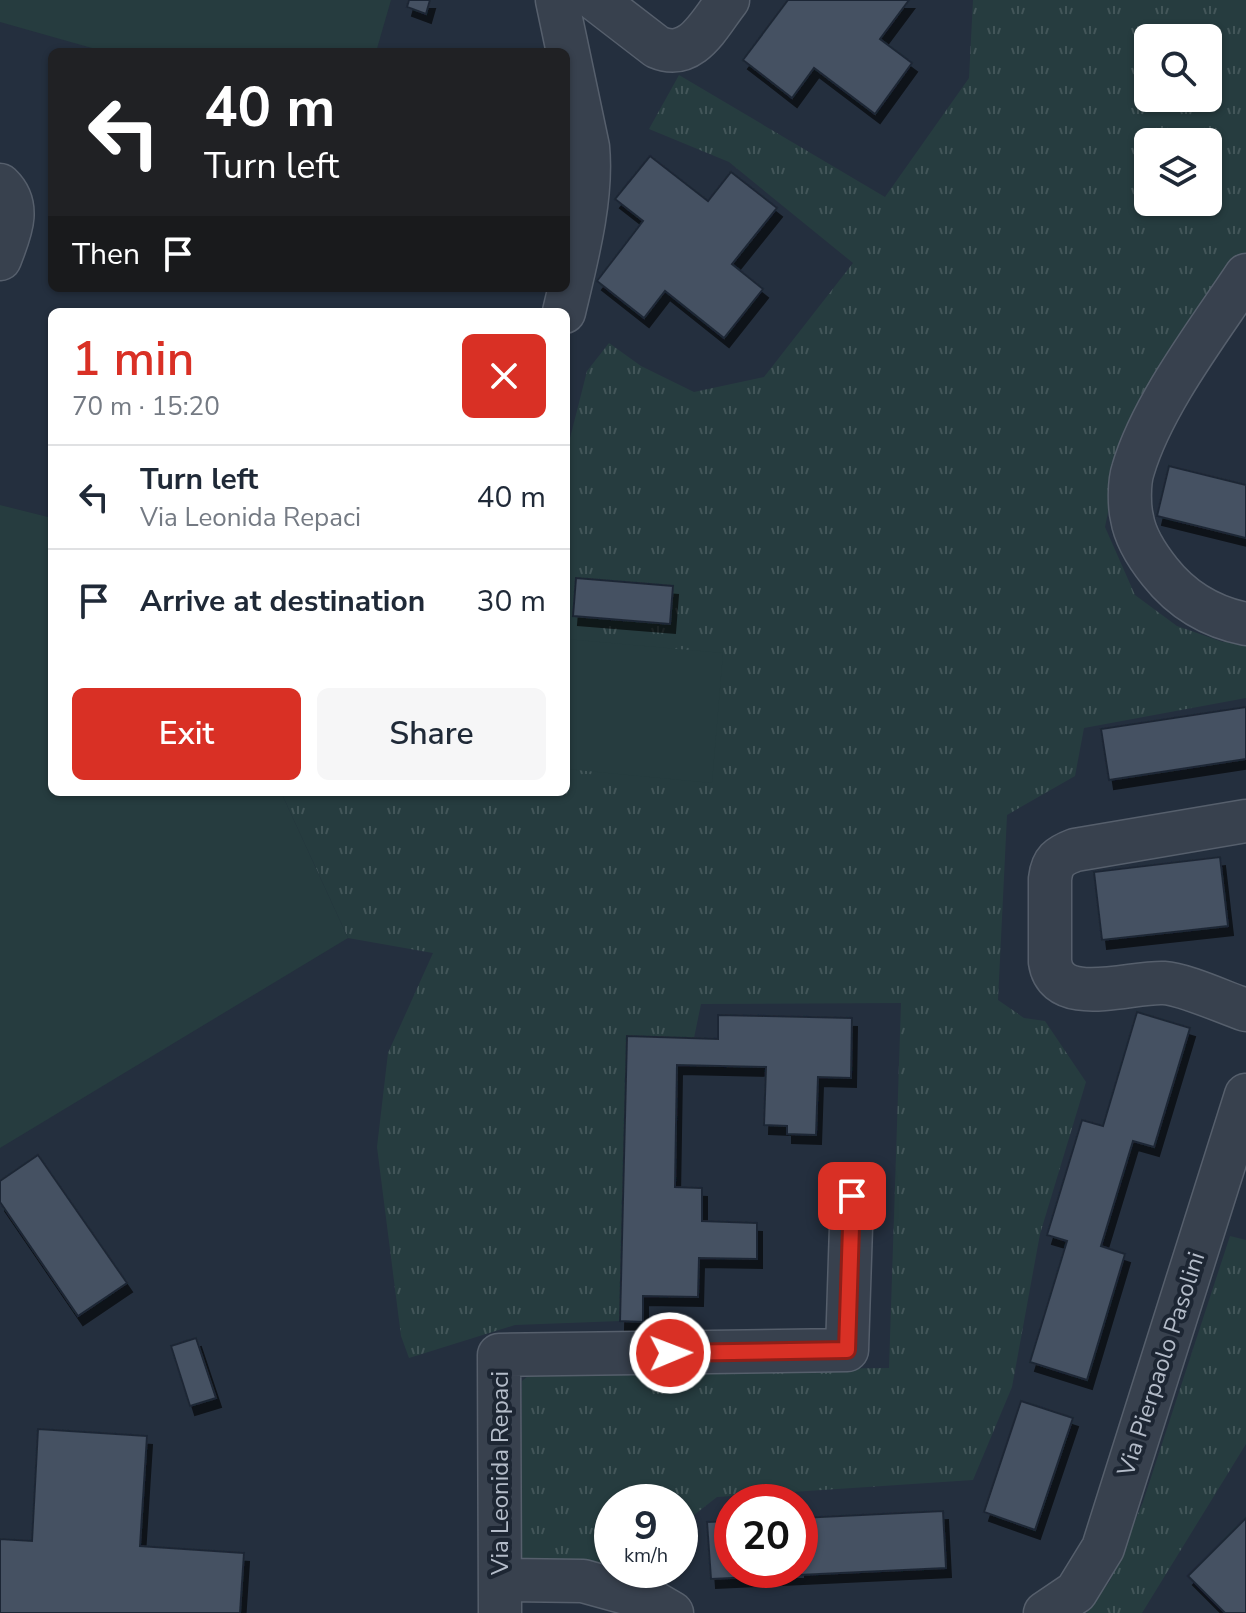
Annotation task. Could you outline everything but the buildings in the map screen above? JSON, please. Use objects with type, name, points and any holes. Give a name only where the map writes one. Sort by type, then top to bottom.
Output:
[{"type":"street","points":[[557,0],[566,48]]},
{"type":"street","points":[[596,0],[657,47],[677,52],[695,42],[728,0]]},
{"type":"street","points":[[570,66],[590,168],[570,282]]},
{"type":"street","points":[[0,185],[7,192],[15,212],[0,259]]},
{"type":"street","points":[[1246,275],[1177,378],[1153,424],[1132,472],[1132,519],[1147,555],[1170,584],[1207,614],[1246,624]]},
{"type":"street","points":[[1246,821],[1065,854],[1057,858],[1051,867],[1050,906],[1052,973],[1068,988],[1077,990],[1166,983],[1246,1010]]},
{"type":"street","name":"Via Pierpaolo Pasolini","points":[[1045,1613],[1076,1592],[1103,1548],[1246,1095]]},
{"type":"street","name":"Via Leonida Repaci","points":[[500,1596],[499,1355],[847,1350],[852,1196]]},
{"type":"street","points":[[500,1596],[583,1581],[648,1599],[672,1613]]},
{"type":"green space","points":[[0,0],[391,0],[377,48],[92,48],[0,22]]},
{"type":"green space","points":[[973,0],[1246,0],[1246,252],[1125,428],[1105,527],[1135,595],[1177,626],[1223,642],[1246,638],[1246,698],[1084,728],[1075,776],[1007,815],[998,1000],[1024,1018],[1045,1021],[1086,1082],[1040,1234],[1012,1387],[973,1480],[818,1490],[818,1484],[714,1484],[714,1499],[698,1512],[698,1484],[594,1484],[594,1564],[521,1560],[522,1381],[533,1372],[889,1368],[901,1003],[701,1004],[694,1038],[627,1036],[620,1321],[515,1325],[409,1358],[401,1336],[377,1147],[388,1053],[433,953],[348,938],[283,796],[570,796],[570,438],[587,371],[609,343],[641,366],[694,392],[764,377],[853,263],[729,162],[649,129],[679,75],[885,197],[969,78]]},
{"type":"green space","points":[[0,505],[48,517],[48,796],[283,796],[348,938],[0,1148]]},
{"type":"green space","points":[[570,639],[723,653],[712,783],[570,769]]},
{"type":"green space","points":[[1230,1236],[1246,1240],[1246,1444],[1142,1613],[1086,1613],[1110,1581],[1143,1502]]},
{"type":"route","points":[[670,1353],[847,1350],[852,1196]]}]
